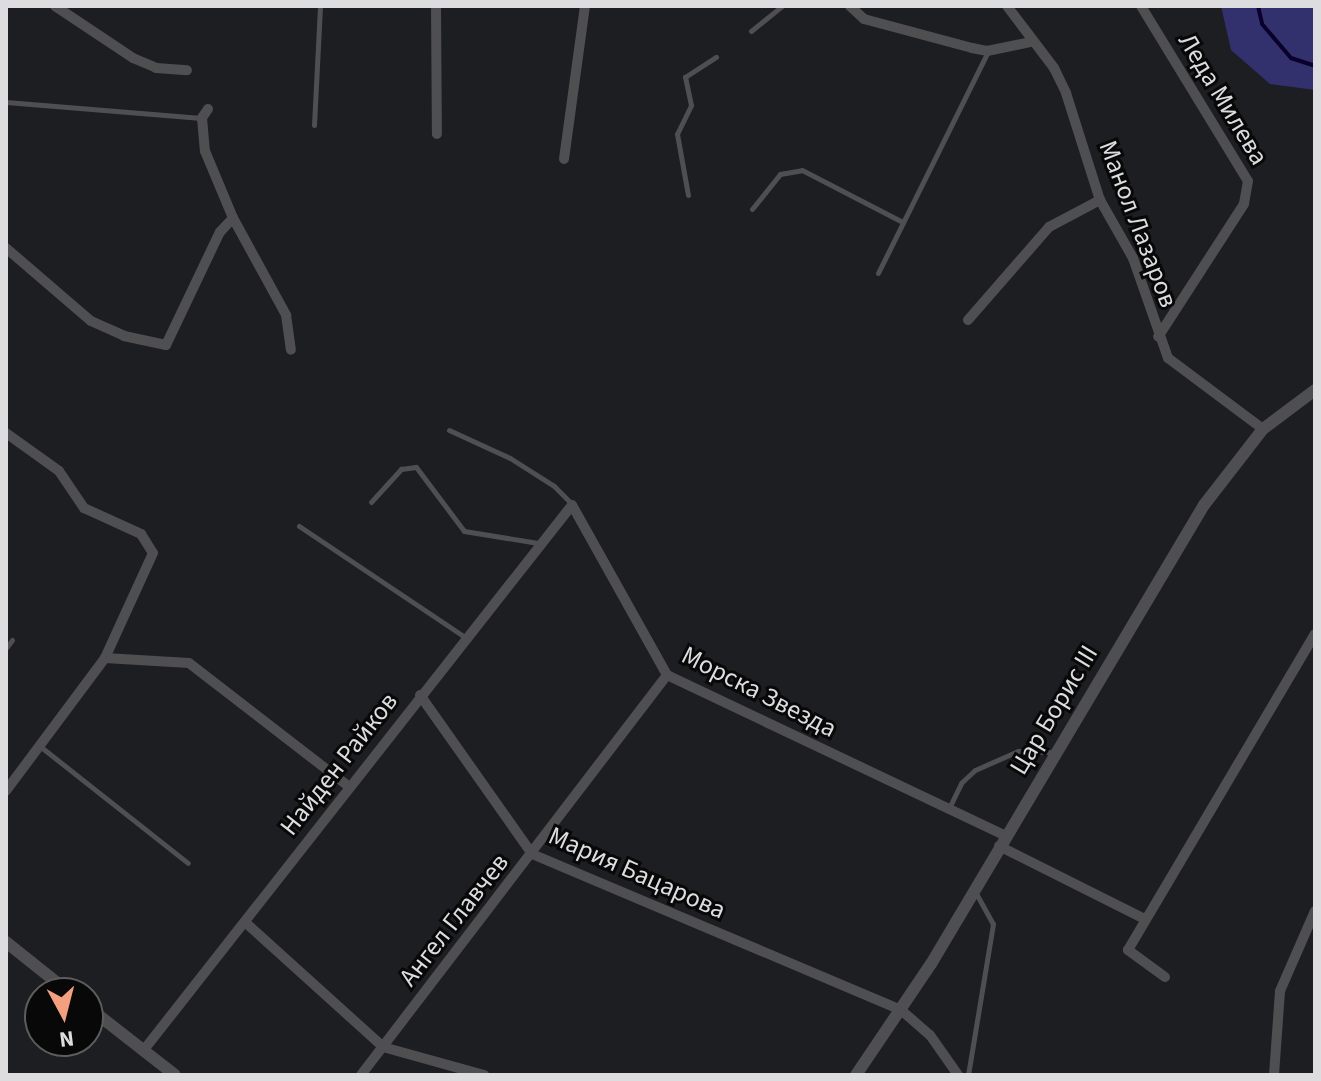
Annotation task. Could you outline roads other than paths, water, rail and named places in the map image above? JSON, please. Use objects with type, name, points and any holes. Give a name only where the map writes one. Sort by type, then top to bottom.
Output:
[{"type":"street","points":[[55,6],[133,58],[156,68],[187,70]]},
{"type":"street","points":[[436,6],[437,134]]},
{"type":"street","points":[[564,159],[585,6]]},
{"type":"street","points":[[850,6],[864,19],[987,51],[1031,42]]},
{"type":"street","name":"Манол Лазаров","points":[[1007,6],[1031,42],[1054,68],[1066,93],[1100,200],[1133,258],[1158,337],[1168,358],[1263,429]]},
{"type":"street","name":"Леда Милева","points":[[1141,6],[1248,181],[1244,204],[1158,337]]},
{"type":"street","points":[[205,113],[205,151],[233,218],[286,315],[291,350]]},
{"type":"street","points":[[968,320],[1049,227],[1100,200]]},
{"type":"street","points":[[6,248],[91,321],[124,336],[159,345],[170,341],[220,232],[233,218]]},
{"type":"street","name":"Цар Борис III","points":[[856,1075],[901,1010],[1204,505],[1263,429],[1315,390]]},
{"type":"street","points":[[6,433],[59,471],[84,508],[149,543],[150,567],[105,658],[6,791]]},
{"type":"street","name":"Найден Райков","points":[[143,1051],[246,923],[348,786],[538,543],[572,505]]},
{"type":"street","name":"Морска Звезда","points":[[572,505],[667,675],[949,808],[1142,923]]},
{"type":"street","points":[[1165,977],[1128,950],[1315,634]]},
{"type":"street","points":[[105,658],[189,663],[348,786]]},
{"type":"street","name":"Ангел Главчев","points":[[361,1075],[667,675]]},
{"type":"street","name":"Мария Бацарова","points":[[420,695],[532,854],[901,1010],[930,1035],[958,1075]]},
{"type":"street","points":[[1274,1075],[1280,991],[1315,911]]},
{"type":"street","points":[[246,923],[383,1047],[484,1075]]},
{"type":"street","points":[[6,942],[50,977]]},
{"type":"street","points":[[104,1020],[175,1075]]},
{"type":"lane","points":[[314,125],[320,6]]},
{"type":"lane","points":[[751,31],[782,6]]},
{"type":"lane","points":[[878,273],[987,51]]},
{"type":"lane","points":[[688,195],[677,134],[691,105],[685,77],[716,57]]},
{"type":"lane","points":[[6,102],[205,113]]},
{"type":"lane","points":[[752,209],[780,174],[802,170],[901,221]]},
{"type":"lane","points":[[449,430],[510,458],[554,486],[572,505]]},
{"type":"lane","points":[[371,502],[401,469],[416,467],[464,531],[538,543]]},
{"type":"lane","points":[[299,526],[465,637]]},
{"type":"lane","points":[[6,648],[12,640]]},
{"type":"lane","points":[[39,745],[188,863]]},
{"type":"lane","points":[[949,808],[961,783],[975,770],[1018,751],[1055,752]]},
{"type":"lane","points":[[968,1075],[993,924],[974,890]]},
{"type":"waterway","points":[[1258,6],[1262,24],[1291,58],[1315,66]]}]
